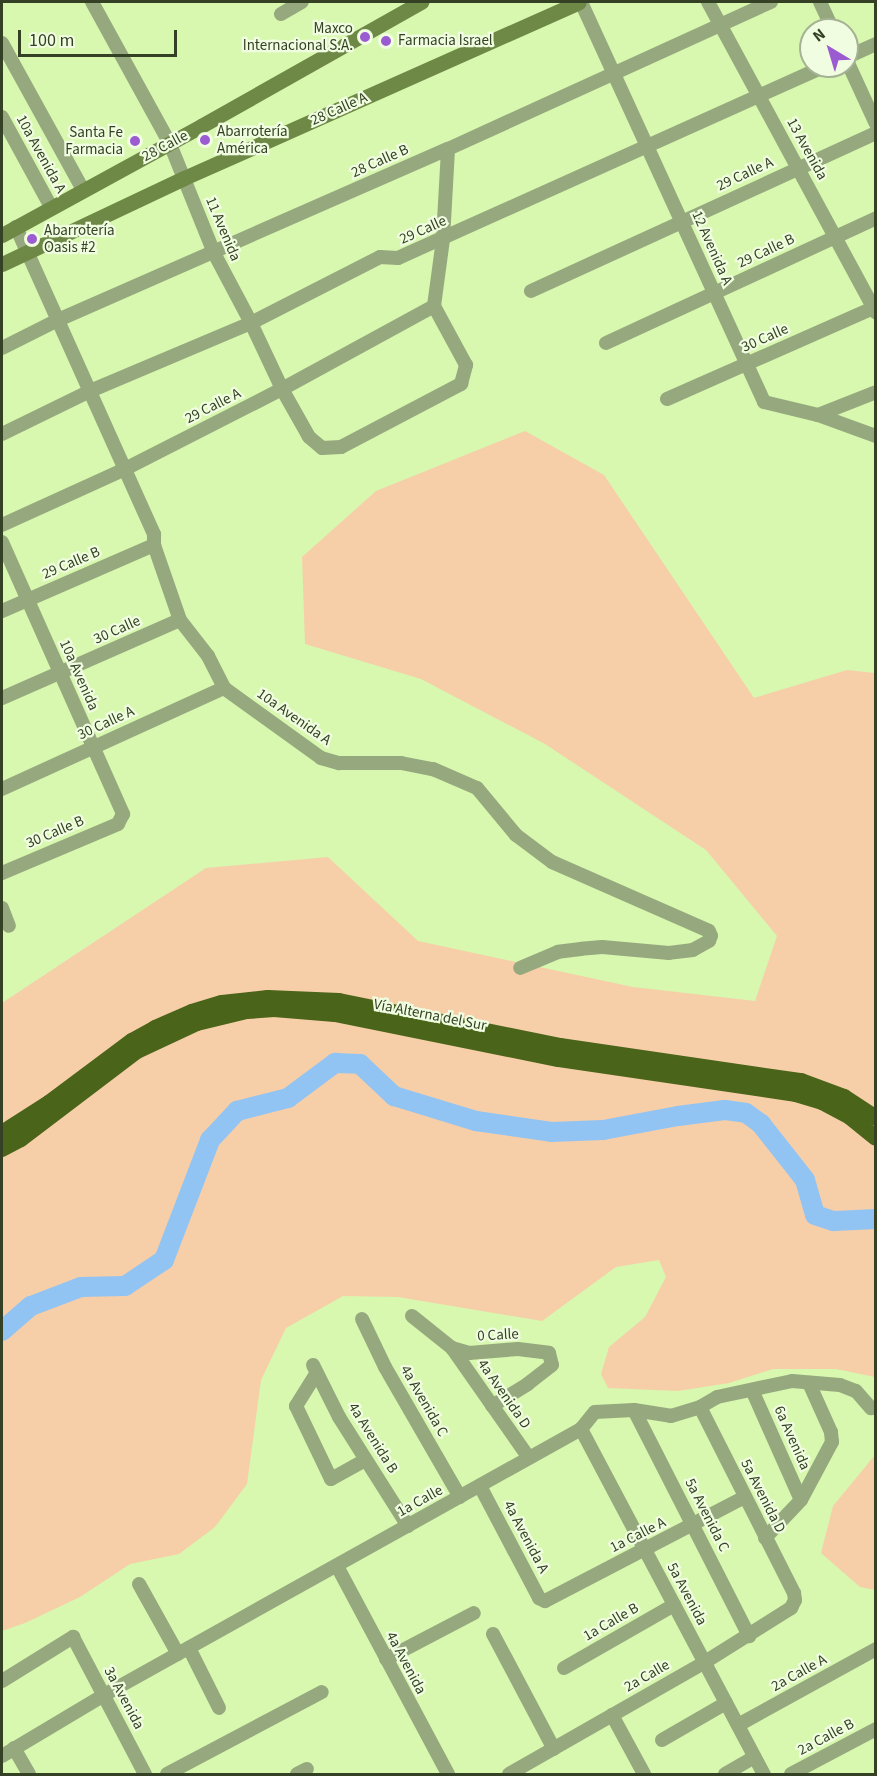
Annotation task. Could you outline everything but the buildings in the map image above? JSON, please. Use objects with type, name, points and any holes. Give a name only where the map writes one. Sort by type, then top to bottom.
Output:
[{"type":"highway","name":"Vía Alterna del Sur","points":[[2,1134],[49,1103],[132,1041],[155,1028],[192,1012],[222,1003],[268,998],[339,1001],[655,1066],[745,1079],[801,1081],[844,1097],[876,1118]]},
{"type":"highway","name":"Vía Alterna del Sur","points":[[2,1149],[21,1139],[137,1051],[197,1023],[247,1011],[274,1009],[335,1014],[559,1059],[655,1066]]},
{"type":"highway","name":"Vía Alterna del Sur","points":[[745,1079],[822,1102],[850,1117],[876,1138]]},
{"type":"main road","name":"28 Calle","points":[[2,235],[170,144],[403,5],[421,2]]},
{"type":"main road","name":"28 Calle A","points":[[2,264],[184,178],[580,2]]},
{"type":"street","name":"11 Avenida","points":[[92,2],[170,144],[214,253],[282,389],[309,437],[322,448],[341,447],[461,384],[466,365],[434,306]]},
{"type":"street","points":[[281,14],[302,2]]},
{"type":"street","name":"12 Avenida A","points":[[580,2],[764,402],[818,415],[876,436]]},
{"type":"street","name":"13 Avenida","points":[[708,2],[875,309]]},
{"type":"street","name":"28 Calle B","points":[[2,348],[58,320],[448,149],[771,2]]},
{"type":"street","points":[[820,2],[827,18]]},
{"type":"street","points":[[2,43],[83,190]]},
{"type":"street","points":[[859,52],[876,44]]},
{"type":"street","name":"29 Calle","points":[[2,434],[90,391],[251,323],[380,257],[398,258],[443,239],[799,78]]},
{"type":"street","points":[[854,78],[876,124]]},
{"type":"street","name":"10a Avenida A","points":[[2,117],[51,207]]},
{"type":"street","name":"29 Calle A","points":[[531,291],[876,133]]},
{"type":"street","points":[[434,306],[443,239],[448,149]]},
{"type":"street","name":"29 Calle B","points":[[606,344],[876,218]]},
{"type":"street","name":"10a Avenida A","points":[[16,227],[154,534],[154,545],[180,620],[208,656],[224,687],[321,758],[339,763],[401,763],[433,769],[477,788],[516,835],[552,862],[709,931],[711,936],[709,941],[693,950],[669,953],[602,947],[581,949],[558,952],[520,968]]},
{"type":"street","name":"29 Calle A","points":[[2,525],[125,469],[282,389],[434,306]]},
{"type":"street","name":"30 Calle","points":[[667,399],[875,309]]},
{"type":"street","points":[[818,415],[876,392]]},
{"type":"street","name":"10a Avenida","points":[[2,542],[123,814],[120,821]]},
{"type":"street","name":"29 Calle B","points":[[2,611],[154,545]]},
{"type":"street","name":"30 Calle","points":[[2,698],[180,620]]},
{"type":"street","name":"30 Calle A","points":[[2,789],[224,687]]},
{"type":"street","name":"30 Calle B","points":[[2,873],[120,821]]},
{"type":"street","points":[[2,908],[9,926]]},
{"type":"street","name":"0 Calle","points":[[412,1316],[452,1348],[469,1353],[542,1350],[549,1353],[552,1365],[528,1384],[492,1407]]},
{"type":"street","name":"4a Avenida C","points":[[362,1319],[385,1367],[460,1497]]},
{"type":"street","name":"4a Avenida D","points":[[452,1348],[529,1458]]},
{"type":"street","name":"4a Avenida B","points":[[365,1460],[331,1479],[296,1406],[315,1370],[365,1460],[408,1526]]},
{"type":"street","name":"1a Calle","points":[[8,1752],[104,1695],[581,1429],[595,1412],[634,1410],[671,1416],[700,1407],[717,1398],[792,1381],[840,1385],[856,1391],[871,1408]]},
{"type":"street","points":[[765,1538],[801,1500],[832,1442],[831,1432],[809,1383]]},
{"type":"street","name":"6a Avenida","points":[[752,1390],[801,1500]]},
{"type":"street","name":"5a Avenida D","points":[[700,1407],[795,1600]]},
{"type":"street","name":"5a Avenida C","points":[[634,1410],[749,1635]]},
{"type":"street","name":"5a Avenida","points":[[581,1429],[764,1774]]},
{"type":"street","name":"4a Avenida A","points":[[480,1486],[539,1598],[545,1601]]},
{"type":"street","name":"1a Calle A","points":[[545,1601],[745,1497]]},
{"type":"street","name":"4a Avenida","points":[[337,1566],[448,1774]]},
{"type":"street","points":[[139,1584],[219,1708]]},
{"type":"street","name":"2a Calle","points":[[509,1774],[705,1662],[791,1608],[795,1600]]},
{"type":"street","name":"1a Calle B","points":[[564,1668],[674,1605]]},
{"type":"street","points":[[386,1659],[474,1612]]},
{"type":"street","points":[[493,1634],[554,1749]]},
{"type":"street","name":"3a Avenida","points":[[2,1681],[73,1637],[145,1774]]},
{"type":"street","name":"2a Calle A","points":[[738,1725],[876,1649]]},
{"type":"street","points":[[167,1774],[322,1692]]},
{"type":"street","points":[[662,1740],[726,1703]]},
{"type":"street","points":[[612,1715],[644,1774]]},
{"type":"street","name":"2a Calle B","points":[[791,1774],[876,1729]]},
{"type":"street","points":[[8,1752],[28,1774]]},
{"type":"street","points":[[725,1774],[755,1757]]},
{"type":"shaded area","points":[[525,431],[604,475],[754,698],[847,670],[875,673],[875,1377],[836,1369],[773,1369],[729,1383],[678,1391],[608,1388],[601,1374],[609,1347],[645,1317],[666,1277],[659,1260],[616,1267],[542,1321],[398,1297],[343,1296],[286,1328],[261,1380],[247,1484],[215,1527],[179,1554],[130,1564],[80,1597],[25,1623],[2,1631],[2,1003],[206,868],[328,857],[418,941],[633,987],[755,1001],[777,936],[706,850],[545,744],[421,679],[305,644],[302,557],[376,491]]},
{"type":"shaded area","points":[[875,1455],[875,1590],[860,1587],[821,1553],[833,1506]]},
{"type":"waterway","points":[[2,1331],[31,1306],[81,1287],[125,1286],[164,1260],[210,1140],[237,1111],[288,1098],[335,1063],[360,1064],[394,1096],[476,1121],[551,1132],[603,1130],[725,1110],[746,1113],[761,1124],[805,1180],[815,1215],[834,1221],[876,1219]]},
{"type":"place","name":"Maxco Internacional S.A.","points":[[365,37]]},
{"type":"place","name":"Farmacia Israel","points":[[386,41]]},
{"type":"place","name":"Abarrotería América","points":[[205,140]]},
{"type":"place","name":"Santa Fe Farmacia","points":[[135,141]]},
{"type":"place","name":"Abarrotería Oasis #2","points":[[32,239]]}]
